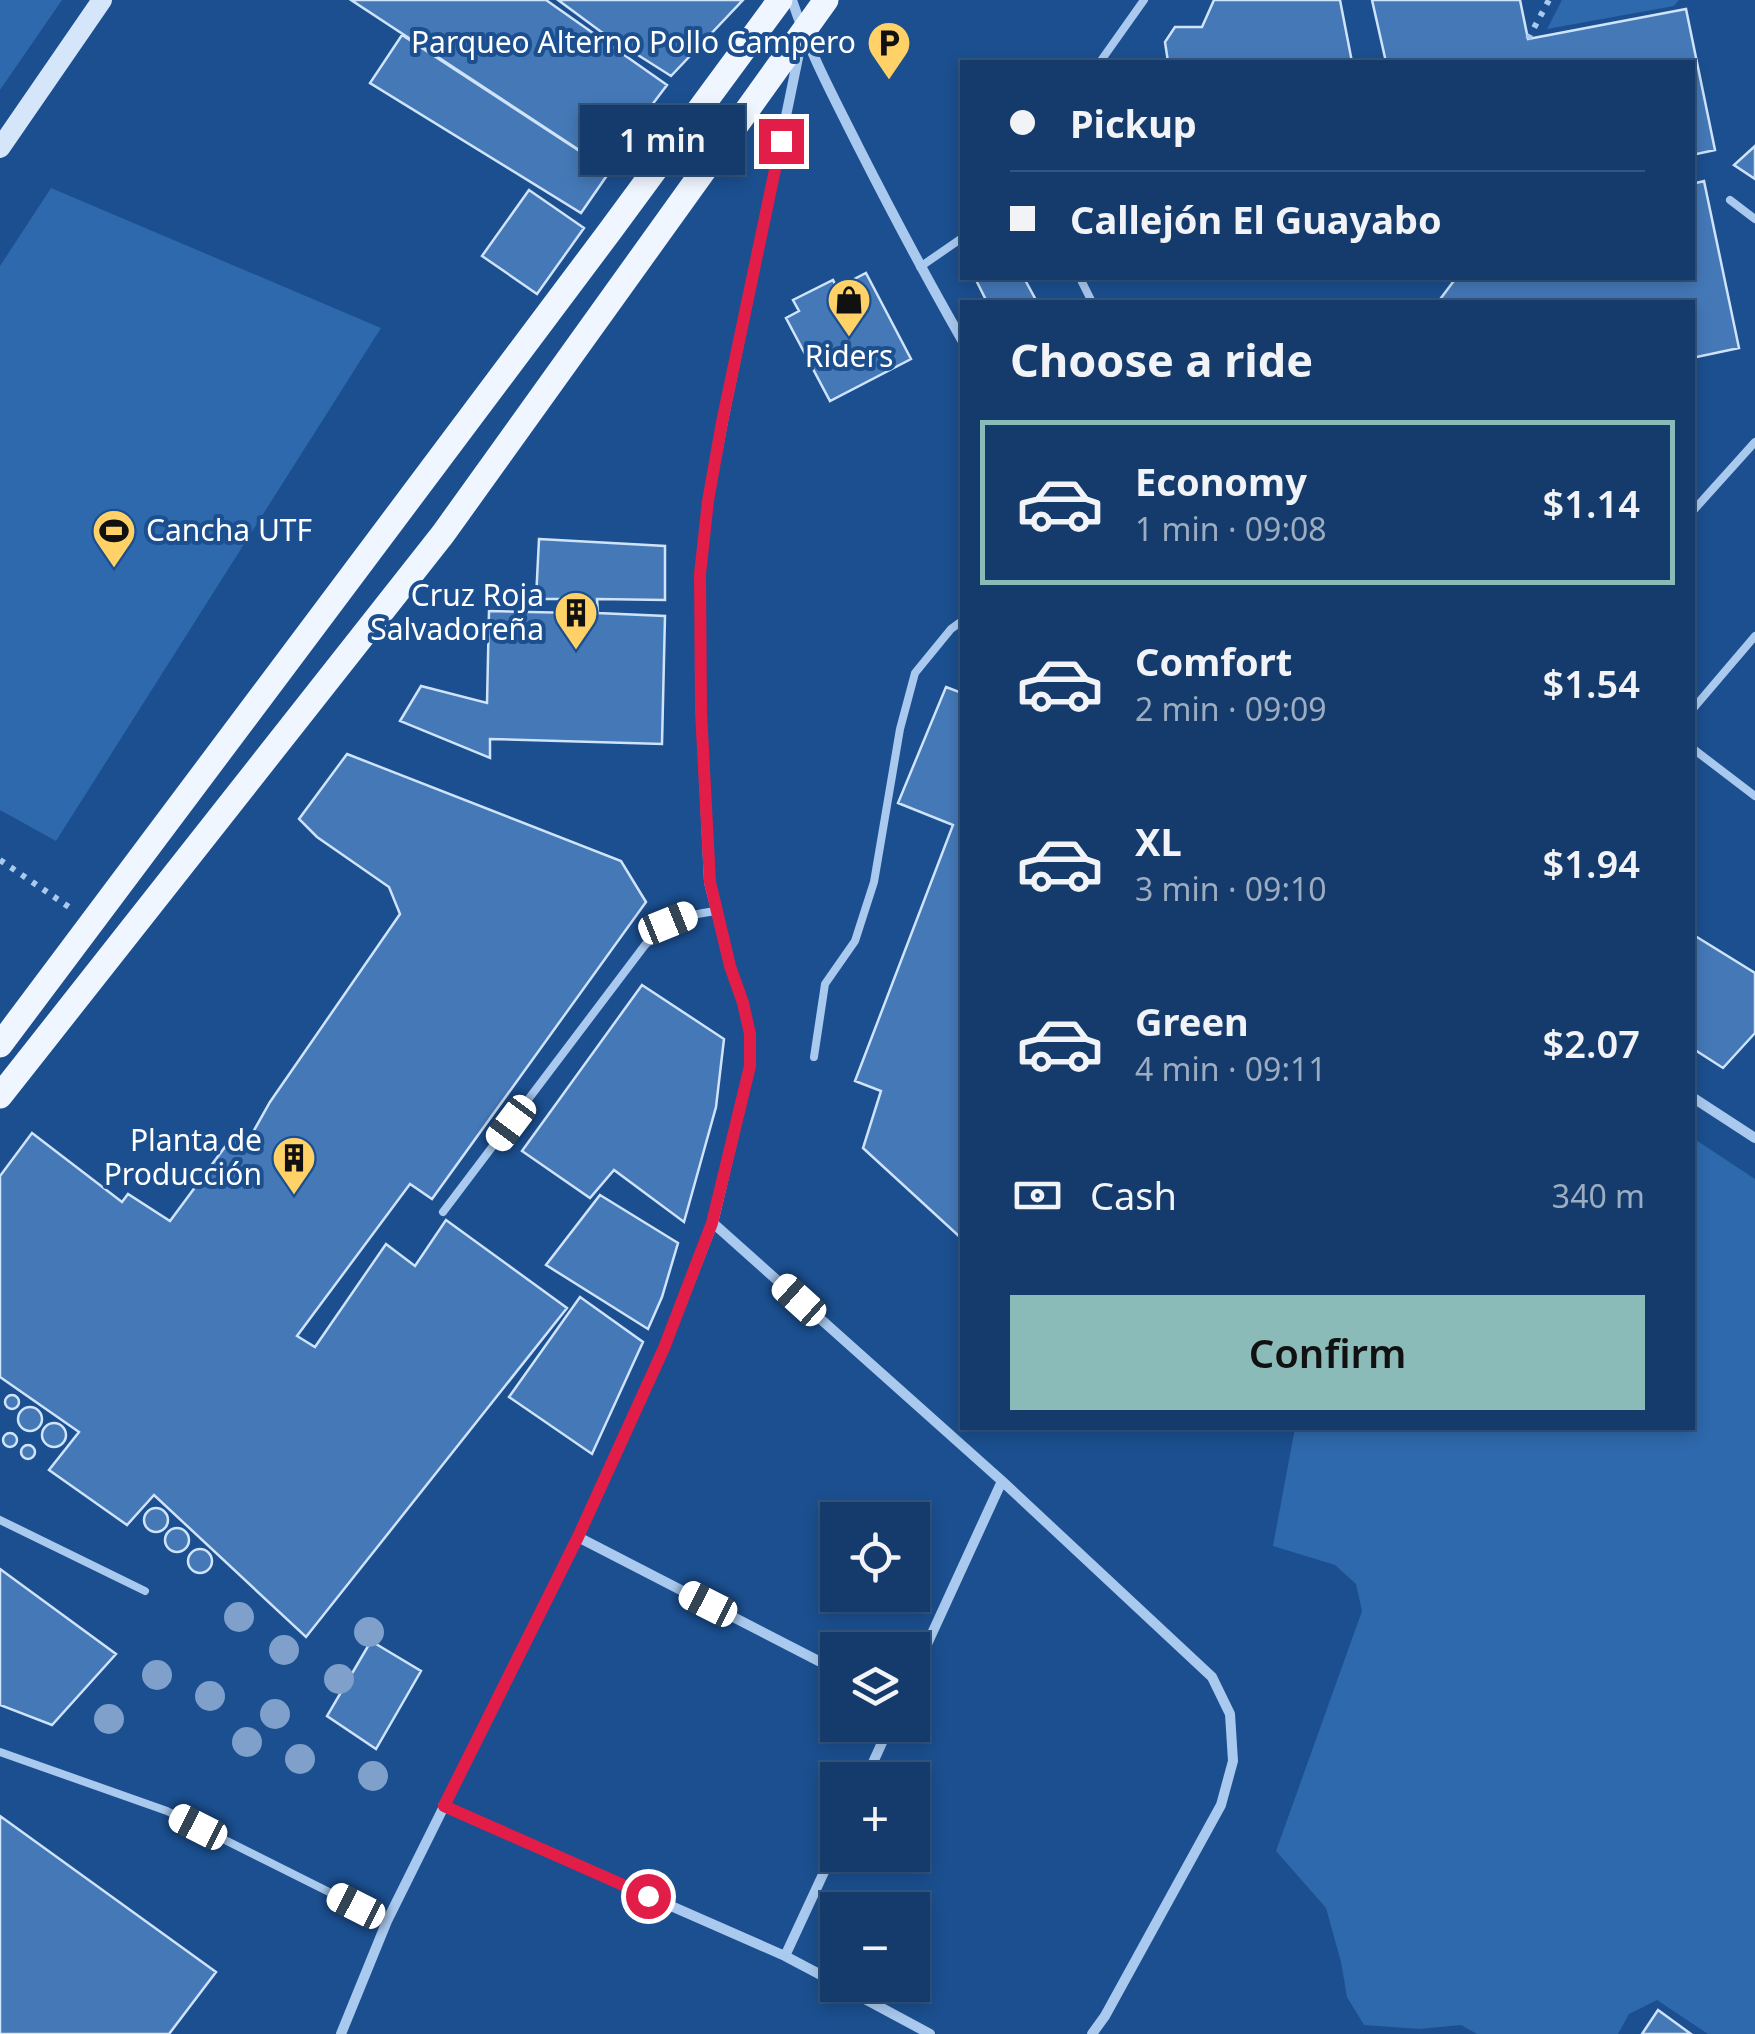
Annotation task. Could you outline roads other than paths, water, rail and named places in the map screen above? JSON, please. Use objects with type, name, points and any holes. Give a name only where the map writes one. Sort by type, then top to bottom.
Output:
[{"type":"main road","points":[[0,1045],[780,0]]},
{"type":"main road","points":[[0,1096],[444,534],[826,0]]},
{"type":"street","points":[[0,148],[102,0]]},
{"type":"street","points":[[792,0],[832,94],[960,337]]},
{"type":"street","points":[[341,2034],[387,1921],[578,1537],[664,1348],[712,1223],[750,1066],[750,1034],[710,882],[702,749],[700,574],[722,422],[803,32]]},
{"type":"street","points":[[1695,1099],[1755,1138]]},
{"type":"street","points":[[712,1223],[1002,1482],[1212,1677],[1230,1714],[1233,1761],[1221,1805],[1092,2034]]},
{"type":"street","points":[[930,1637],[1002,1482]]},
{"type":"street","points":[[578,1537],[820,1662]]},
{"type":"street","points":[[444,1806],[785,1956],[820,1975]]},
{"type":"street","points":[[785,1956],[824,1872]]},
{"type":"street","points":[[870,2002],[930,2034]]},
{"type":"lane","points":[[1101,60],[1144,0]]},
{"type":"lane","points":[[1730,200],[1755,219]]},
{"type":"lane","points":[[920,267],[960,239]]},
{"type":"lane","points":[[1695,509],[1755,442]]},
{"type":"lane","points":[[814,1057],[825,984],[855,941],[874,882],[900,730],[915,673],[960,622]]},
{"type":"lane","points":[[1695,706],[1755,636]]},
{"type":"lane","points":[[1695,750],[1755,796]]},
{"type":"lane","points":[[444,1212],[646,945],[668,923],[716,911]]},
{"type":"lane","points":[[0,1520],[145,1590]]},
{"type":"lane","points":[[0,1752],[167,1811],[387,1921]]},
{"type":"place","name":"Parqueo Alterno Pollo Campero","points":[[889,81]]},
{"type":"place","name":"Riders","points":[[849,338]]},
{"type":"place","name":"Cancha UTF","points":[[114,569]]},
{"type":"place","name":"Cruz Roja Salvadoreña","points":[[576,651]]},
{"type":"place","name":"Planta de Producción","points":[[294,1196]]}]
